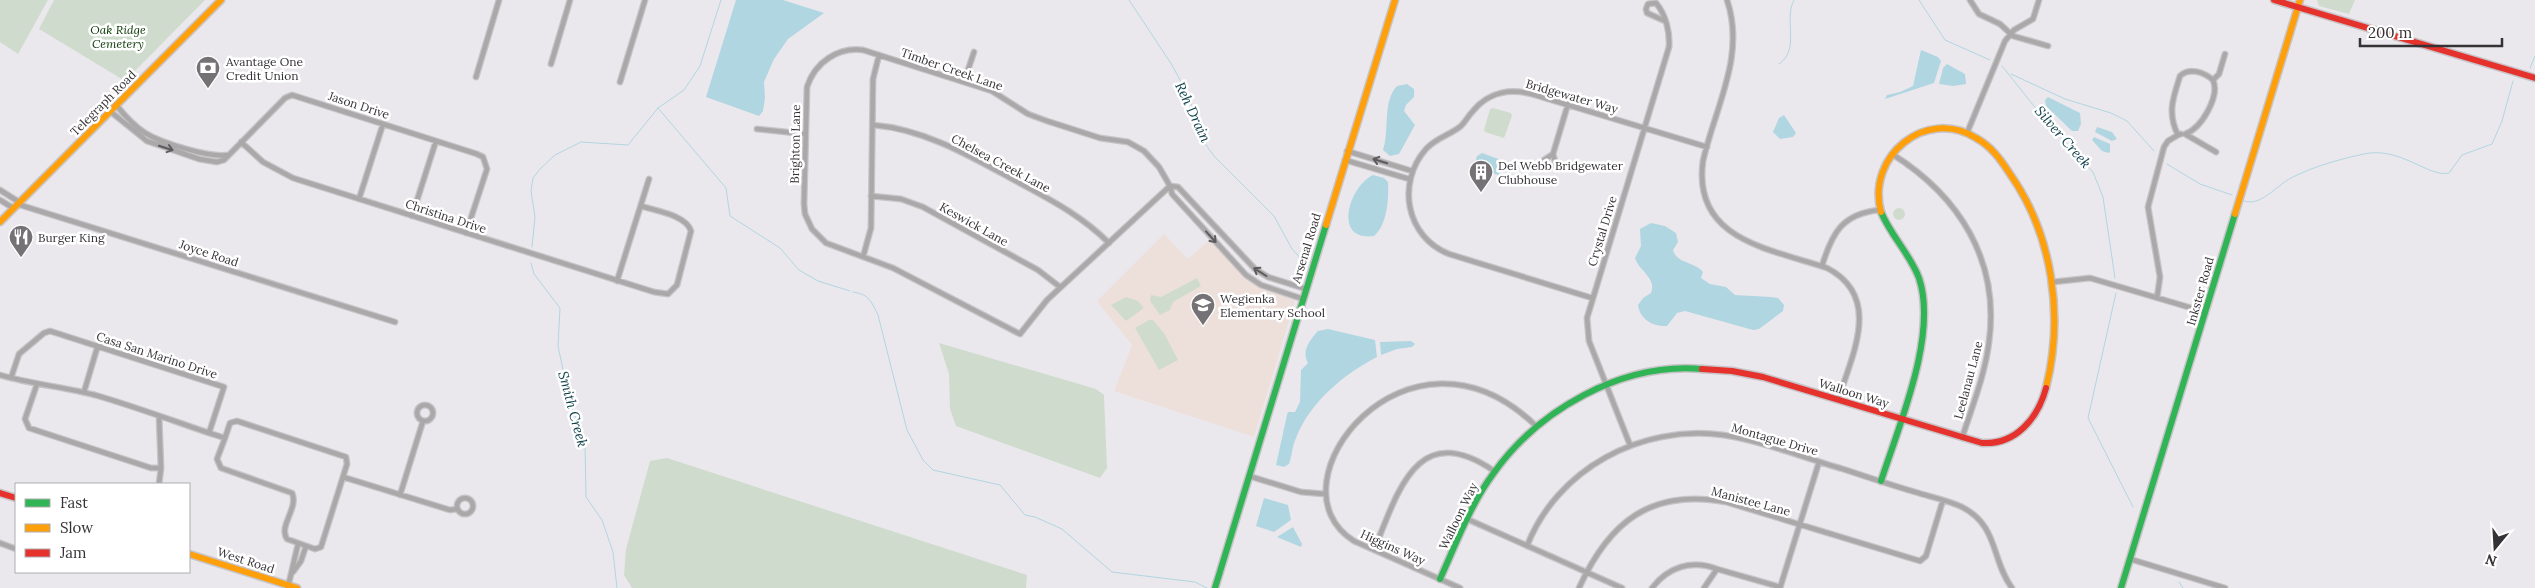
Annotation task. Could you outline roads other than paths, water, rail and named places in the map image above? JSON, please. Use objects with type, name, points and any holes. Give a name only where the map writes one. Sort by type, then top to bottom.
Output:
[{"type":"street","name":"Telegraph Road","points":[[0,222],[221,0]]},
{"type":"street","points":[[476,77],[499,0]]},
{"type":"street","points":[[550,64],[570,0]]},
{"type":"street","points":[[620,82],[645,0]]},
{"type":"street","name":"Arsenal Road","points":[[1215,588],[1347,150],[1395,0]]},
{"type":"street","points":[[1727,0],[1733,24],[1734,49],[1702,166],[1703,184],[1710,206],[1723,225],[1747,242],[1822,266],[1838,274],[1854,292],[1860,312],[1857,337],[1838,400]]},
{"type":"street","points":[[1970,0],[1978,14],[2000,24],[2016,38],[2048,46]]},
{"type":"street","points":[[1881,481],[1922,346],[1925,310],[1915,269],[1886,226],[1879,210],[1878,182],[1885,164],[1907,139],[1927,131],[1942,129],[1967,134],[2001,49],[2010,33],[2033,19],[2039,0]]},
{"type":"street","points":[[2274,0],[2299,4],[2535,78]]},
{"type":"street","name":"Crystal Drive","points":[[1630,445],[1588,334],[1587,318],[1668,47],[1668,29],[1665,21],[1657,4],[1653,2],[1648,4],[1647,13],[1665,21]]},
{"type":"street","name":"Inkster Road","points":[[2121,588],[2299,4]]},
{"type":"street","name":"Brighton Lane","points":[[879,55],[850,50],[838,53],[822,63],[813,73],[807,86],[804,209],[809,224],[815,233],[826,244],[893,268],[1020,334],[1038,309],[1060,287]]},
{"type":"street","points":[[964,82],[974,52]]},
{"type":"street","points":[[2213,80],[2219,74],[2225,54]]},
{"type":"street","points":[[863,257],[870,234],[873,76],[879,55]]},
{"type":"street","name":"Timber Creek Lane","points":[[879,55],[998,94],[1033,116],[1100,138],[1121,140],[1134,144],[1154,160],[1170,186],[1172,194],[1246,275],[1261,285],[1303,298]]},
{"type":"street","points":[[2178,135],[2170,110],[2180,76],[2184,72],[2192,71],[2213,80]]},
{"type":"street","points":[[2157,298],[2160,278],[2148,201],[2163,150],[2168,141],[2197,128],[2204,119],[2214,89],[2213,80]]},
{"type":"street","name":"Bridgewater Way","points":[[1592,298],[1449,254],[1438,249],[1424,237],[1413,219],[1408,200],[1409,179],[1412,170],[1431,144],[1460,126],[1474,109],[1490,97],[1504,92],[1525,92],[1707,147]]},
{"type":"street","name":"Jason Drive","points":[[241,142],[285,98],[292,95],[480,155],[484,159],[487,169],[466,233]]},
{"type":"street","points":[[1553,154],[1568,104]]},
{"type":"street","points":[[114,109],[152,137],[212,156],[228,156]]},
{"type":"street","points":[[114,109],[136,135],[150,143],[213,162],[224,160],[241,142]]},
{"type":"street","points":[[359,199],[383,124]]},
{"type":"street","name":"Chelsea Creek Lane","points":[[873,125],[892,127],[963,152],[1072,211],[1093,227],[1109,243]]},
{"type":"street","points":[[757,129],[805,134]]},
{"type":"street","points":[[136,135],[140,130]]},
{"type":"street","name":"Walloon Way","points":[[1440,579],[1467,519],[1494,472],[1536,426],[1570,403],[1606,385],[1660,371],[1708,369],[1752,375],[1983,443],[2001,442],[2018,435],[2036,416],[2046,385],[2053,353],[2056,323],[2053,282],[2043,240],[2020,190],[1987,147],[1967,134]]},
{"type":"street","points":[[2185,134],[2216,152]]},
{"type":"street","points":[[412,216],[436,141]]},
{"type":"street","name":"Christina Drive","points":[[241,142],[263,162],[283,174],[617,281],[661,294],[671,292],[676,285],[691,237],[690,227],[679,219],[641,206]]},
{"type":"street","points":[[184,154],[186,148]]},
{"type":"street","points":[[1347,150],[1412,170]]},
{"type":"street","name":"Leelanau Lane","points":[[1892,154],[1926,177],[1953,206],[1970,234],[1986,278],[1990,311],[1989,342],[1983,371],[1962,438]]},
{"type":"street","points":[[1344,160],[1409,179]]},
{"type":"street","points":[[617,281],[649,179]]},
{"type":"street","points":[[1060,287],[1170,186],[1178,187],[1238,252],[1261,273],[1306,289]]},
{"type":"street","points":[[0,190],[16,205]]},
{"type":"street","name":"Keswick Lane","points":[[871,196],[895,198],[918,204],[1038,270],[1060,287]]},
{"type":"street","points":[[0,200],[16,205]]},
{"type":"street","name":"Joyce Road","points":[[16,205],[395,322]]},
{"type":"street","points":[[1822,266],[1831,239],[1844,223],[1863,212],[1879,210]]},
{"type":"street","points":[[1199,224],[1206,217]]},
{"type":"street","points":[[1230,259],[1238,252]]},
{"type":"street","points":[[2053,282],[2090,278],[2205,312]]},
{"type":"street","name":"Casa San Marino Drive","points":[[10,378],[19,354],[47,331],[54,331],[224,387],[209,433]]},
{"type":"street","points":[[84,392],[98,345]]},
{"type":"street","points":[[0,375],[84,392],[225,438]]},
{"type":"street","name":"Higgins Way","points":[[1460,588],[1354,541],[1340,530],[1330,515],[1325,494],[1326,483],[1335,454],[1351,429],[1368,412],[1383,400],[1412,388],[1449,383],[1479,388],[1511,404],[1536,426]]},
{"type":"street","points":[[37,384],[25,419],[29,428],[151,468],[161,468]]},
{"type":"street","points":[[159,416],[161,468],[159,483]]},
{"type":"street","points":[[237,421],[342,455],[348,462],[323,545],[315,549],[290,541],[284,534],[294,501],[293,494],[290,491],[221,468],[217,461],[225,438],[230,423],[237,421]]},
{"type":"street","points":[[400,495],[423,421]]},
{"type":"street","name":"Montague Drive","points":[[1527,546],[1542,517],[1563,491],[1593,465],[1630,445],[1667,436],[1711,434],[1741,439],[1819,462],[1943,500],[1967,510],[1986,528],[2012,588]]},
{"type":"street","points":[[1374,550],[1402,484],[1419,463],[1433,456],[1456,453],[1476,459],[1494,472]]},
{"type":"street","points":[[1652,588],[1664,574],[1679,567],[1699,564],[1780,588],[1819,462]]},
{"type":"street","points":[[1249,476],[1301,492],[1325,494]]},
{"type":"street","points":[[343,477],[450,510],[457,509]]},
{"type":"street","points":[[0,493],[15,498]]},
{"type":"street","name":"Manistee Lane","points":[[1579,588],[1597,551],[1621,525],[1643,511],[1670,502],[1696,498],[1719,501],[1922,560],[1926,556],[1943,500]]},
{"type":"street","points":[[1467,519],[1622,588]]},
{"type":"street","points":[[0,543],[15,549]]},
{"type":"street","points":[[288,587],[298,544]]},
{"type":"street","points":[[292,573],[301,561],[306,546]]},
{"type":"street","name":"West Road","points":[[190,554],[288,587],[297,588]]},
{"type":"street","points":[[2130,559],[2225,588]]},
{"type":"street","points":[[1704,588],[1717,569]]},
{"type":"water","points":[[736,0],[783,0],[824,13],[788,39],[774,59],[764,82],[765,98],[763,111],[759,116],[706,97]]},
{"type":"water","points":[[1921,50],[1938,57],[1941,61],[1934,83],[1885,99],[1887,95],[1913,86]]},
{"type":"water","points":[[1947,64],[1965,74],[1966,84],[1953,86],[1939,84],[1943,68]]},
{"type":"water","points":[[1407,84],[1414,89],[1414,97],[1406,105],[1404,111],[1415,125],[1399,154],[1390,156],[1383,150],[1389,100],[1397,86]]},
{"type":"water","points":[[2048,97],[2080,113],[2081,124],[2078,131],[2072,131],[2046,106],[2045,100]]},
{"type":"water","points":[[1784,115],[1796,133],[1793,137],[1780,139],[1773,132],[1779,118]]},
{"type":"water","points":[[2097,127],[2112,132],[2117,139],[2112,141],[2095,132]]},
{"type":"water","points":[[2094,137],[2110,144],[2110,152],[2102,151],[2092,140]]},
{"type":"water","points":[[1482,153],[1501,160],[1499,175],[1491,173],[1491,170],[1487,169],[1485,171],[1474,167],[1477,156]]},
{"type":"water","points":[[1373,175],[1384,178],[1388,182],[1386,211],[1382,225],[1374,236],[1361,236],[1353,231],[1349,222],[1349,212],[1357,190],[1364,181]]},
{"type":"water","points":[[1651,223],[1665,226],[1676,233],[1678,242],[1673,250],[1675,255],[1699,268],[1703,272],[1701,278],[1710,284],[1726,287],[1735,295],[1778,298],[1784,305],[1783,311],[1759,329],[1753,330],[1685,311],[1677,313],[1667,326],[1648,322],[1639,310],[1638,305],[1643,298],[1651,293],[1652,283],[1635,258],[1641,246],[1640,229]]},
{"type":"water","points":[[1328,329],[1375,340],[1377,357],[1352,372],[1329,390],[1302,425],[1295,441],[1289,464],[1284,467],[1276,465],[1288,412],[1295,412],[1300,402],[1301,370],[1308,363],[1305,354],[1307,346],[1318,331]]},
{"type":"water","points":[[1411,341],[1415,344],[1412,347],[1397,349],[1381,355],[1380,342]]},
{"type":"water","points":[[1264,498],[1288,505],[1291,520],[1274,532],[1256,526]]},
{"type":"water","points":[[1293,527],[1302,544],[1301,547],[1277,537]]},
{"type":"waterway","name":"Smith Creek","points":[[532,247],[535,217],[531,191],[533,178],[555,155],[581,142],[628,145],[658,108],[684,90],[700,66],[721,0]]},
{"type":"waterway","name":"Reh Drain","points":[[1129,0],[1172,65],[1188,95],[1204,142],[1214,156],[1274,216],[1292,249],[1305,263]]},
{"type":"waterway","points":[[1779,64],[1786,58],[1791,42],[1790,16],[1794,0]]},
{"type":"waterway","name":"Silver Creek","points":[[1919,0],[1945,40],[1990,60]]},
{"type":"waterway","points":[[2530,68],[2535,56]]},
{"type":"waterway","name":"Silver Creek","points":[[2002,66],[2042,116],[2093,172],[2103,197],[2115,278]]},
{"type":"waterway","points":[[2011,74],[2065,99],[2111,113],[2127,121],[2154,151]]},
{"type":"waterway","points":[[2244,201],[2257,201],[2286,181],[2308,170],[2364,154],[2390,154],[2432,171],[2449,173],[2462,155],[2492,144],[2502,121],[2513,81]]},
{"type":"waterway","points":[[658,108],[726,188],[730,216],[780,248],[799,270],[818,281],[850,291]]},
{"type":"waterway","points":[[2167,164],[2200,184],[2232,195]]},
{"type":"waterway","name":"Smith Creek","points":[[531,263],[534,274],[560,308],[558,346],[569,398],[585,445],[586,497],[602,520],[613,552],[617,588]]},
{"type":"waterway","points":[[853,292],[866,296],[878,315],[907,430],[923,460],[933,470],[1000,485],[1025,515],[1035,517],[1062,529],[1112,572],[1195,582],[1207,588]]},
{"type":"waterway","name":"Silver Creek","points":[[2116,293],[2088,418],[2133,507]]},
{"type":"waterway","name":"Silver Creek","points":[[2179,582],[2183,588]]},
{"type":"place","name":"Avantage One Credit Union","points":[[208,89]]},
{"type":"place","name":"Del Webb Bridgewater Clubhouse","points":[[1481,193]]},
{"type":"place","name":"Burger King","points":[[21,258]]},
{"type":"place","name":"Wegienka Elementary School","points":[[1203,326]]},
{"type":"park label","name":"Oak Ridge Cemetery","points":[[118,36]]}]
